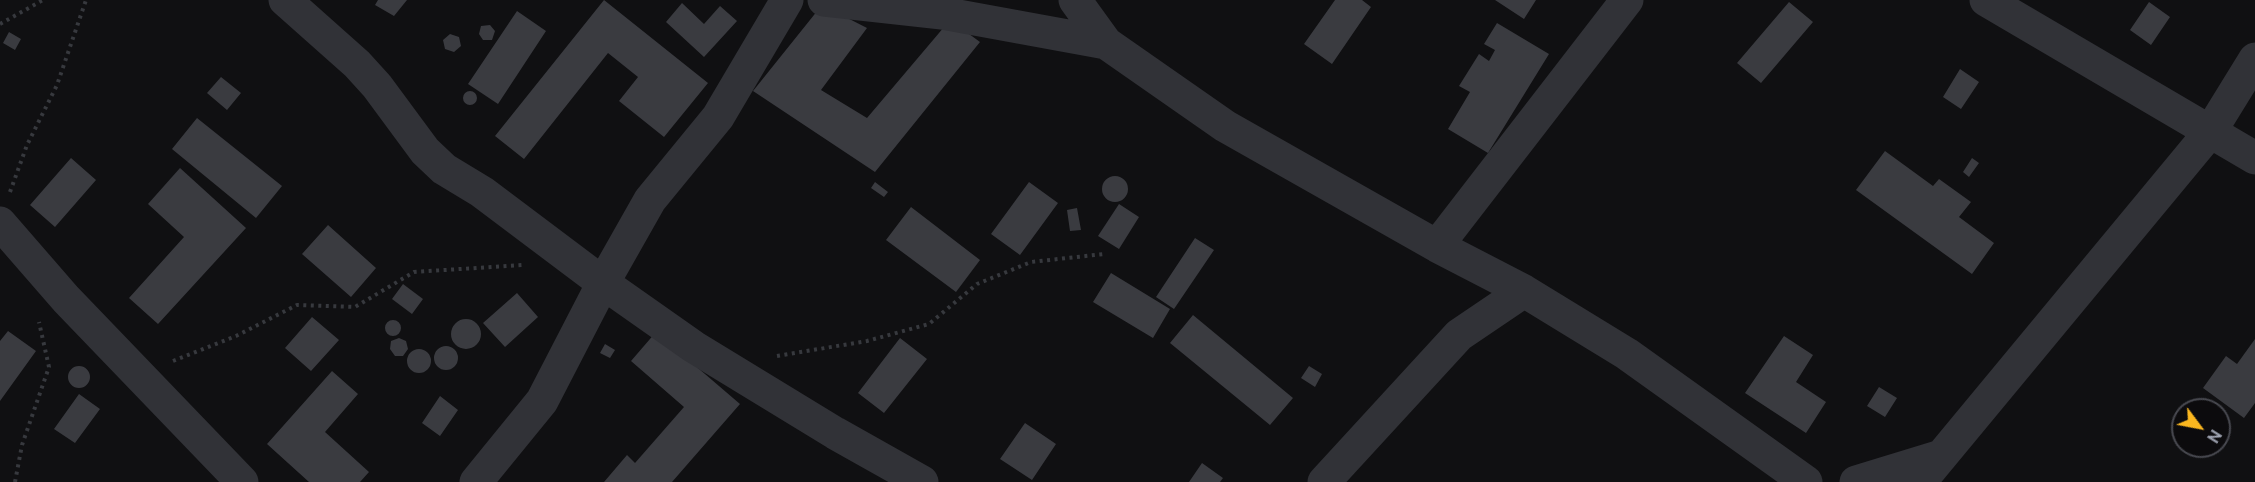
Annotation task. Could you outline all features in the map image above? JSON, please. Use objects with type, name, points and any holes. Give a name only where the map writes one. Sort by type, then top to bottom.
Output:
[{"type":"street","points":[[285,0],[357,64],[377,86],[425,151],[444,169],[483,192],[603,283],[731,370],[922,482]]},
{"type":"street","points":[[476,482],[542,402],[603,283],[650,200],[718,117],[787,0]]},
{"type":"street","points":[[825,0],[942,13],[1089,21]]},
{"type":"street","points":[[1055,0],[1089,21],[1226,126],[1437,246],[1524,291],[1627,354],[1806,482]]},
{"type":"street","points":[[1437,246],[1627,0]]},
{"type":"street","points":[[1986,0],[2255,158]]},
{"type":"street","points":[[1920,482],[2210,132],[2255,59]]},
{"type":"street","points":[[4,211],[66,299],[242,482]]},
{"type":"street","points":[[1324,482],[1459,334],[1524,291]]},
{"type":"street","points":[[1856,482],[1941,456]]},
{"type":"path","points":[[0,24],[43,0]]},
{"type":"path","points":[[4,211],[27,145],[57,85],[86,0]]},
{"type":"path","points":[[139,374],[236,336],[297,305],[355,307],[414,272],[521,266],[545,240]]},
{"type":"path","points":[[731,370],[787,353],[867,340],[929,324],[977,285],[1030,262],[1104,254]]},
{"type":"path","points":[[15,482],[22,445],[50,367],[39,321]]},
{"type":"building","points":[[378,0],[407,0],[394,16],[375,5]]},
{"type":"building","points":[[604,0],[708,83],[664,137],[619,101],[638,77],[608,53],[524,159],[495,136]]},
{"type":"building","points":[[1335,0],[1362,0],[1371,7],[1332,64],[1304,44]]},
{"type":"building","points":[[1495,0],[1536,0],[1524,19]]},
{"type":"building","points":[[1789,2],[1813,22],[1761,83],[1737,63]]},
{"type":"building","points":[[2149,2],[2170,17],[2151,45],[2130,30]]},
{"type":"building","points":[[682,3],[704,24],[720,6],[737,21],[704,57],[666,22]]},
{"type":"building","points":[[822,5],[867,28],[821,90],[867,118],[950,20],[980,42],[875,172],[753,91]]},
{"type":"building","points":[[517,11],[546,31],[498,104],[468,84]]},
{"type":"building","points":[[1497,23],[1549,54],[1488,153],[1448,129],[1470,92],[1459,86],[1479,54],[1489,61],[1495,50],[1484,44]]},
{"type":"building","points":[[490,25],[495,31],[492,40],[483,40],[479,34],[481,26]]},
{"type":"building","points":[[9,32],[21,39],[15,50],[3,43]]},
{"type":"building","points":[[450,34],[459,37],[461,46],[454,52],[445,49],[443,40]]},
{"type":"building","points":[[1960,69],[1979,82],[1961,109],[1943,97]]},
{"type":"building","points":[[221,77],[241,93],[227,110],[207,93]]},
{"type":"building","points":[[467,91],[473,91],[477,98],[473,105],[467,105],[463,101],[463,95]]},
{"type":"building","points":[[197,118],[282,186],[256,218],[172,149]]},
{"type":"building","points":[[1885,151],[1933,186],[1939,179],[1971,202],[1959,217],[1994,243],[1972,274],[1856,190]]},
{"type":"building","points":[[71,158],[96,180],[55,227],[30,205]]},
{"type":"building","points":[[1972,158],[1979,163],[1969,177],[1963,172]]},
{"type":"building","points":[[180,168],[246,228],[158,324],[129,298],[184,237],[148,204]]},
{"type":"building","points":[[1115,176],[1124,180],[1128,189],[1124,198],[1115,202],[1106,198],[1102,189],[1106,180]]},
{"type":"building","points":[[875,182],[888,192],[884,197],[871,188]]},
{"type":"building","points":[[1029,182],[1058,203],[1020,255],[991,234]]},
{"type":"building","points":[[1119,204],[1139,217],[1119,249],[1098,236]]},
{"type":"building","points":[[911,207],[980,260],[956,292],[886,240]]},
{"type":"building","points":[[1077,208],[1081,230],[1070,231],[1067,210]]},
{"type":"building","points":[[328,225],[376,268],[351,297],[302,254]]},
{"type":"building","points":[[1195,238],[1214,250],[1174,309],[1156,297]]},
{"type":"building","points":[[1111,273],[1170,309],[1153,338],[1093,302]]},
{"type":"building","points":[[403,284],[423,299],[412,314],[392,299]]},
{"type":"building","points":[[517,293],[538,317],[505,347],[483,323]]},
{"type":"building","points":[[1193,315],[1293,398],[1270,425],[1170,343]]},
{"type":"building","points":[[312,317],[339,340],[311,371],[285,348]]},
{"type":"building","points":[[466,319],[477,323],[481,334],[477,345],[466,349],[455,345],[451,334],[455,323]]},
{"type":"building","points":[[393,320],[401,328],[393,336],[385,328]]},
{"type":"building","points":[[8,331],[36,351],[0,401],[0,341]]},
{"type":"building","points":[[656,332],[740,404],[672,482],[604,482],[627,455],[635,463],[684,407],[631,361]]},
{"type":"building","points":[[1784,336],[1813,355],[1796,382],[1826,402],[1806,433],[1745,393]]},
{"type":"building","points":[[399,338],[406,341],[408,349],[403,356],[395,356],[390,349],[391,341]]},
{"type":"building","points":[[900,338],[927,359],[884,413],[858,393]]},
{"type":"building","points":[[2255,339],[2255,403],[2244,418],[2231,408],[2231,398],[2217,398],[2203,388],[2226,356],[2237,364]]},
{"type":"building","points":[[605,344],[615,350],[610,358],[600,353]]},
{"type":"building","points":[[446,346],[454,350],[458,358],[454,366],[446,370],[438,366],[434,358],[438,350]]},
{"type":"building","points":[[419,349],[428,352],[431,361],[428,370],[419,373],[410,370],[407,361],[410,352]]},
{"type":"building","points":[[79,366],[87,369],[90,377],[87,385],[79,388],[71,385],[68,377],[71,369]]},
{"type":"building","points":[[1309,366],[1322,374],[1315,387],[1301,378]]},
{"type":"building","points":[[332,371],[358,394],[325,432],[369,472],[360,482],[309,482],[267,444]]},
{"type":"building","points":[[1879,387],[1897,398],[1885,417],[1867,406]]},
{"type":"building","points":[[79,394],[100,409],[75,443],[54,429]]},
{"type":"building","points":[[440,396],[458,410],[440,436],[422,423]]},
{"type":"building","points":[[1025,423],[1056,444],[1032,480],[1000,459]]},
{"type":"building","points":[[1202,463],[1223,478],[1220,482],[1189,482]]}]
